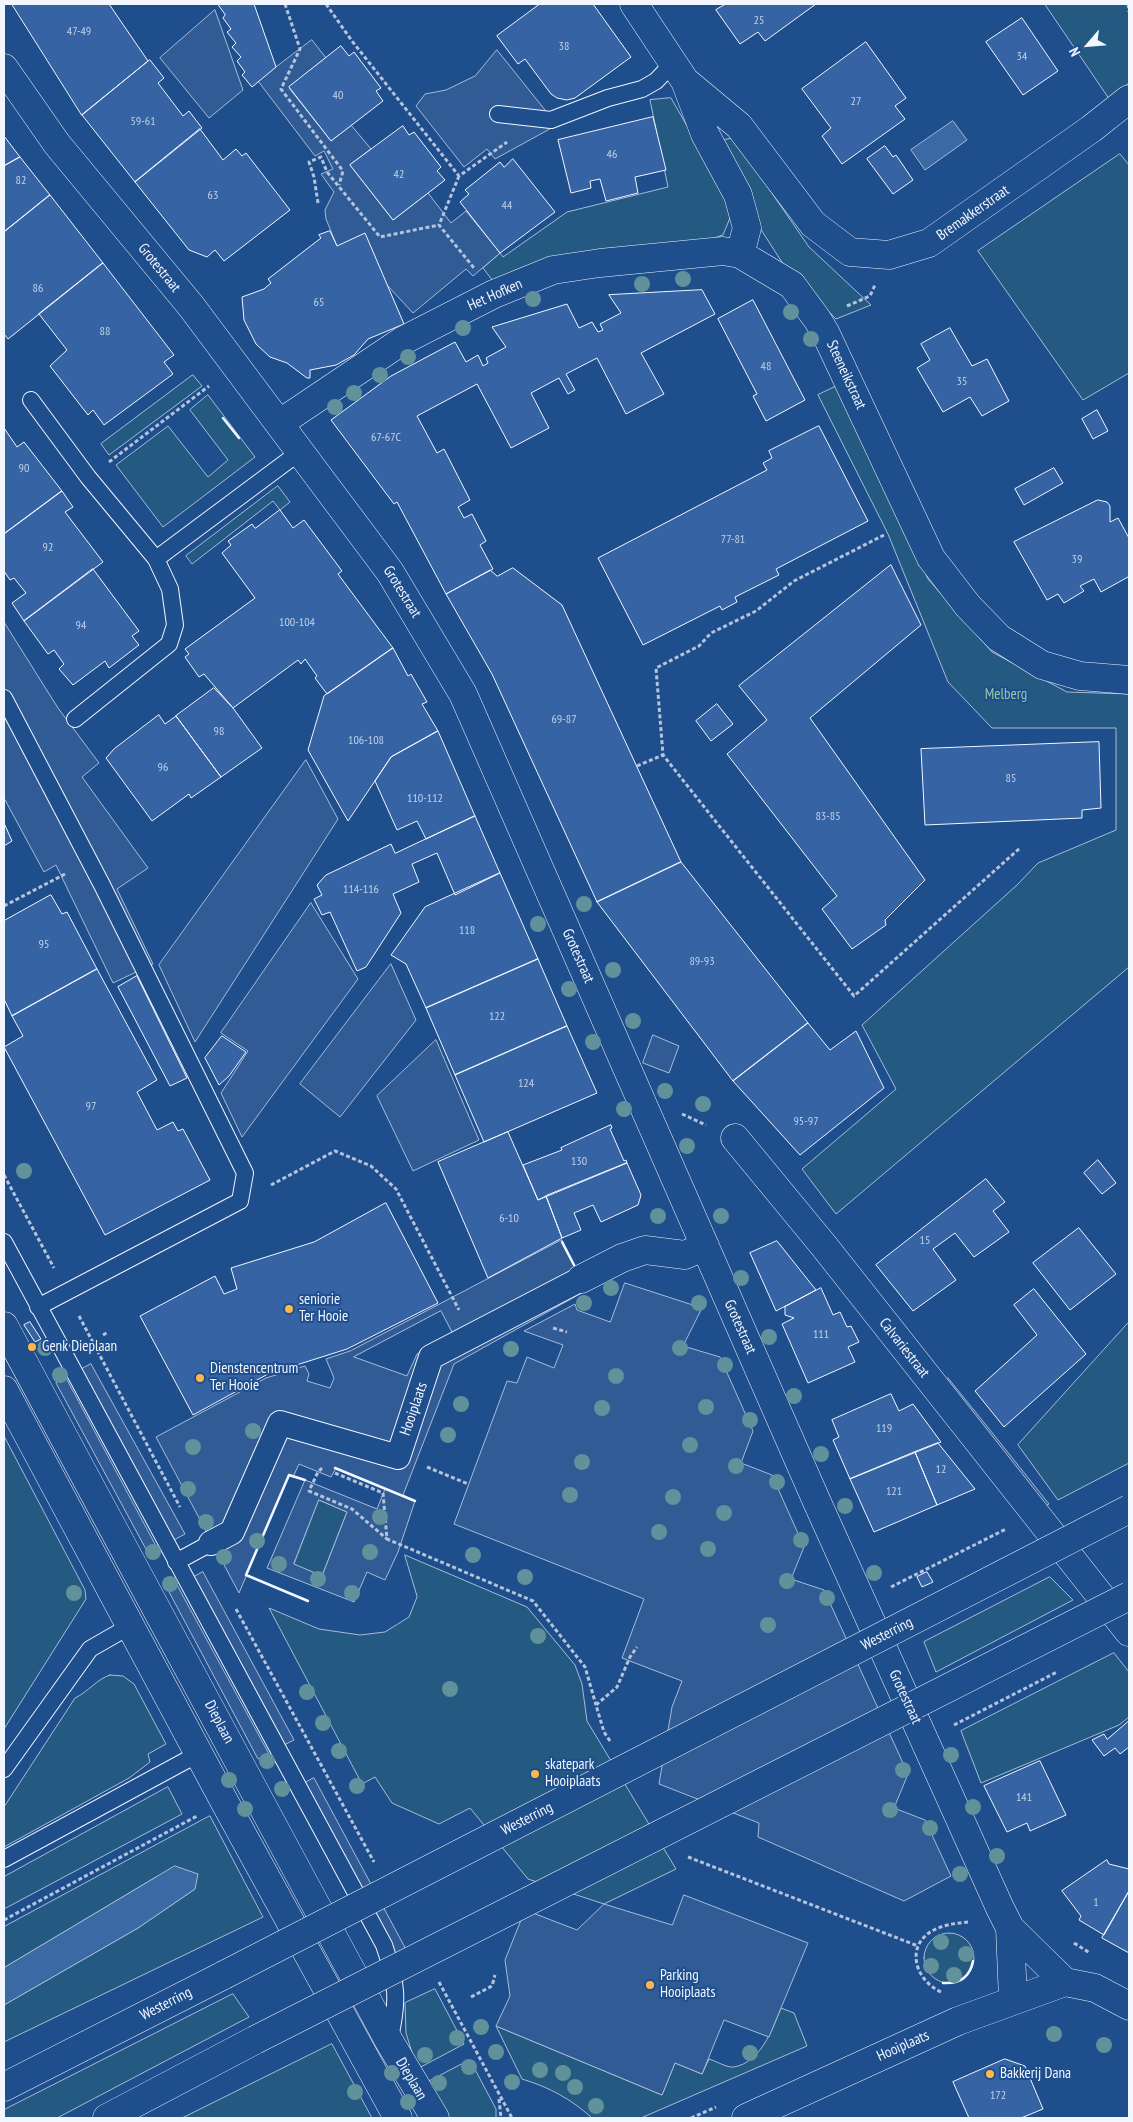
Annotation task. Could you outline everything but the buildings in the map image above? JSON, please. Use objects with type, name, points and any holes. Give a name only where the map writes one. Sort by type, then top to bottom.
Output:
[{"type":"main road","points":[[634,4],[680,71],[705,134],[738,195],[747,228],[740,254]]},
{"type":"main road","name":"Grotestraat","points":[[4,68],[57,144],[191,306],[390,572],[463,694],[851,1578],[1010,1928],[1064,1982]]},
{"type":"main road","name":"Bremakkerstraat","points":[[680,71],[739,126],[813,224],[850,252],[889,255],[929,243],[1129,99]]},
{"type":"main road","name":"Het Hofken","points":[[280,423],[402,341],[494,294],[553,270],[600,263],[724,251],[740,254]]},
{"type":"main road","name":"Steeneikstraat","points":[[740,254],[792,285],[817,319],[825,332],[931,558],[968,606],[999,638],[1042,665],[1080,676],[1129,680]]},
{"type":"main road","name":"Calvariestraat","points":[[735,1138],[824,1246],[1129,1632]]},
{"type":"main road","name":"Hooiplaats","points":[[582,1280],[622,1258],[645,1250],[685,1255],[705,1246]]},
{"type":"main road","name":"Dieplaan","points":[[4,1326],[389,2041],[435,2118]]},
{"type":"main road","name":"Dieplaan","points":[[4,1390],[198,1754],[398,2118]]},
{"type":"main road","name":"Westerring","points":[[4,2087],[1129,1509]]},
{"type":"main road","points":[[107,2118],[255,2040],[1129,1596]]},
{"type":"main road","name":"Grotestraat","points":[[1010,1928],[1013,2000]]},
{"type":"main road","points":[[1064,1982],[1095,1988],[1129,2006]]},
{"type":"main road","name":"Hooiplaats","points":[[748,2118],[958,2021],[1064,1982]]},
{"type":"street","name":"Hooiplaats","points":[[207,1546],[232,1532],[280,1424],[398,1457],[431,1357],[582,1280]]},
{"type":"lane","points":[[498,114],[550,120],[608,98],[642,89],[680,71]]},
{"type":"lane","points":[[31,400],[88,477],[156,560],[170,589],[175,625],[169,644],[75,719]]},
{"type":"lane","points":[[156,560],[301,451]]},
{"type":"lane","points":[[4,698],[90,861],[245,1172],[240,1201],[38,1306]]},
{"type":"lane","points":[[4,1242],[384,1945],[394,1975],[396,1998],[395,2016],[389,2041]]},
{"type":"lane","name":"Hooiplaats","points":[[176,1562],[207,1546]]},
{"type":"lane","points":[[4,1769],[90,1649],[130,1626]]},
{"type":"lane","points":[[4,1859],[198,1754]]},
{"type":"path","points":[[285,4],[300,49],[281,90],[343,171],[339,186]]},
{"type":"path","points":[[326,4],[352,41],[459,176]]},
{"type":"path","points":[[1128,4],[1129,12]]},
{"type":"path","points":[[439,225],[459,176],[540,119]]},
{"type":"path","points":[[318,203],[314,177],[308,162],[321,157],[328,172],[380,237],[439,225]]},
{"type":"path","points":[[439,225],[477,272]]},
{"type":"path","points":[[817,319],[870,296],[876,282]]},
{"type":"path","points":[[88,477],[208,386]]},
{"type":"path","points":[[876,538],[794,581],[756,611],[711,633],[699,646],[656,668],[663,755],[854,996],[1020,848]]},
{"type":"path","points":[[637,766],[663,755]]},
{"type":"path","points":[[4,906],[90,861]]},
{"type":"path","points":[[651,1123],[674,1110],[735,1138]]},
{"type":"path","points":[[240,1201],[335,1151],[371,1166],[396,1189],[453,1298]]},
{"type":"path","points":[[4,1175],[207,1546]]},
{"type":"path","points":[[103,1335],[108,1332]]},
{"type":"path","points":[[424,1466],[468,1484]]},
{"type":"path","points":[[318,1472],[309,1491],[352,1509],[387,1539],[533,1601],[585,1667],[604,1732],[613,1746]]},
{"type":"path","points":[[333,1472],[383,1493],[387,1539]]},
{"type":"path","points":[[887,1589],[1009,1528]]},
{"type":"path","points":[[235,1608],[378,1869]]},
{"type":"path","points":[[596,1705],[617,1687],[630,1657],[637,1647]]},
{"type":"path","points":[[947,1729],[1060,1670]]},
{"type":"path","points":[[4,1920],[202,1812]]},
{"type":"path","points":[[679,1853],[918,1946]]},
{"type":"path","points":[[944,1993],[930,1987],[919,1974],[916,1959],[918,1946],[937,1928],[969,1922]]},
{"type":"path","points":[[1067,1938],[1092,1954]]},
{"type":"path","points":[[435,1974],[499,2098],[512,2118]]},
{"type":"path","points":[[471,1997],[492,1986],[495,1975]]},
{"type":"path","points":[[499,2098],[501,2118]]},
{"type":"green space","points":[[1045,4],[1129,4],[1129,83],[1109,98]]},
{"type":"green space","points":[[671,98],[734,208],[723,235],[705,241],[496,285],[483,268],[500,253],[503,257],[567,212],[668,187],[650,100]]},
{"type":"green space","points":[[734,138],[809,247],[871,305],[836,319],[785,267],[760,228],[722,149],[724,140]]},
{"type":"green space","points":[[1120,154],[1129,165],[1129,373],[1083,400],[978,251]]},
{"type":"green space","points":[[193,375],[202,386],[109,455],[101,444]]},
{"type":"green space","name":"Melberg","points":[[839,385],[928,579],[992,652],[1067,692],[1129,694],[1129,967],[836,1214],[802,1169],[896,1089],[862,1025],[1017,885],[1038,863],[1116,830],[1116,728],[992,728],[948,682],[888,534],[818,395]]},
{"type":"green space","points":[[208,395],[255,457],[163,527],[116,465],[168,426],[208,477],[228,460],[190,410]]},
{"type":"green space","points":[[278,486],[290,502],[280,510],[273,501],[192,564],[186,556]]},
{"type":"green space","points":[[1129,1322],[1129,1463],[1058,1500],[1018,1445]]},
{"type":"green space","points":[[4,1436],[85,1590],[86,1599],[4,1729]]},
{"type":"green space","points":[[319,1500],[347,1512],[322,1576],[294,1565]]},
{"type":"green space","points":[[405,1555],[527,1607],[575,1665],[582,1684],[587,1721],[676,1869],[604,1904],[528,1879],[470,1808],[439,1824],[392,1803],[375,1777],[362,1784],[269,1608],[319,1629],[360,1635],[385,1632],[409,1617],[417,1597]]},
{"type":"green space","points":[[1050,1577],[1073,1600],[936,1672],[924,1642]]},
{"type":"green space","points":[[1114,1653],[1129,1672],[1129,1717],[1119,1725],[981,1783],[961,1731]]},
{"type":"green space","points":[[110,1675],[123,1676],[134,1684],[166,1744],[148,1754],[150,1762],[129,1778],[4,1847],[4,1807],[75,1698],[101,1679]]},
{"type":"green space","points":[[168,1787],[182,1814],[4,1909],[4,1877]]},
{"type":"green space","points":[[210,1816],[263,1917],[4,2042],[4,2005],[138,1928],[195,1889],[156,1877],[4,1968],[4,1927]]},
{"type":"green space","points":[[949,1933],[958,1935],[969,1944],[974,1958],[972,1967],[963,1978],[949,1983],[940,1981],[929,1972],[924,1958],[926,1949],[935,1938]]},
{"type":"green space","points":[[435,1989],[464,2044],[417,2069],[406,2033],[405,2003]]},
{"type":"green space","points":[[233,1994],[249,2017],[57,2118],[4,2118],[4,2110]]},
{"type":"green space","points":[[781,2008],[794,2013],[807,2046],[641,2118],[592,2118],[559,2094],[522,2079],[496,2026],[662,2095],[675,2063],[702,2074],[709,2059],[734,2067],[751,2059],[764,2044]]},
{"type":"green space","points":[[332,2044],[372,2118],[182,2118],[319,2050]]},
{"type":"green space","points":[[470,2060],[496,2109],[496,2118],[446,2118],[424,2084]]},
{"type":"shaded area","points":[[215,10],[243,90],[209,118],[160,58]]},
{"type":"shaded area","points":[[312,40],[326,58],[289,88],[331,141],[351,125],[371,149],[350,165],[393,220],[428,193],[451,223],[466,211],[500,253],[473,276],[466,269],[413,313],[387,285],[337,246],[326,219],[325,210],[334,192],[321,174],[333,169],[324,151],[315,156],[258,81]]},
{"type":"shaded area","points":[[497,50],[557,125],[495,159],[487,149],[464,167],[416,106],[425,94],[446,90],[475,76]]},
{"type":"shaded area","points":[[953,121],[967,140],[925,170],[911,150]]},
{"type":"shaded area","points":[[4,622],[58,708],[99,763],[82,777],[148,868],[117,889],[153,964],[113,983],[56,865],[44,872],[4,798]]},
{"type":"shaded area","points":[[306,760],[338,819],[195,1042],[159,965]]},
{"type":"shaded area","points":[[311,903],[358,979],[242,1137],[221,1093],[248,1051],[221,1033]]},
{"type":"shaded area","points":[[391,964],[416,1020],[340,1117],[300,1084]]},
{"type":"shaded area","points":[[653,1035],[679,1046],[669,1073],[643,1063]]},
{"type":"shaded area","points":[[436,1040],[479,1140],[413,1171],[377,1096]]},
{"type":"shaded area","points":[[562,1240],[587,1290],[454,1364],[403,1495],[415,1501],[398,1552],[385,1580],[367,1572],[354,1602],[267,1568],[305,1480],[377,1509],[385,1489],[336,1468],[331,1477],[299,1464],[293,1477],[289,1475],[239,1593],[156,1437],[266,1378],[305,1366],[309,1374],[307,1381],[330,1388],[334,1378],[326,1359],[350,1351]],"holes":[[[441,1311],[453,1334],[417,1354],[407,1376],[354,1357]],[[319,1500],[347,1512],[322,1576],[294,1564]]]},
{"type":"shaded area","points":[[625,1283],[702,1308],[683,1346],[720,1357],[753,1431],[741,1463],[772,1475],[804,1547],[791,1579],[824,1590],[908,1774],[894,1808],[925,1820],[951,1876],[904,1901],[758,1837],[759,1823],[659,1784],[672,1707],[682,1681],[622,1658],[644,1599],[454,1524],[507,1381],[517,1383],[527,1357],[554,1368],[563,1345],[524,1331],[575,1304],[577,1310],[610,1322]]},
{"type":"shaded area","points":[[91,1364],[185,1534],[172,1541],[80,1370]]},
{"type":"shaded area","points":[[66,1378],[156,1546],[147,1551],[56,1383]]},
{"type":"shaded area","points":[[948,1378],[1049,1504],[1039,1510],[939,1386]]},
{"type":"shaded area","points":[[203,1572],[294,1740],[284,1745],[192,1578]]},
{"type":"shaded area","points":[[177,1585],[269,1754],[258,1759],[168,1590]]},
{"type":"shaded area","points":[[314,1778],[409,1955],[398,1961],[303,1784]]},
{"type":"shaded area","points":[[175,1866],[198,1874],[195,1889],[138,1928],[4,2005],[4,1968]]},
{"type":"shaded area","name":"Parking Hooiplaats","points":[[684,1895],[808,1943],[769,2037],[724,2020],[702,2074],[675,2063],[662,2095],[496,2026],[510,1996],[505,1960],[525,1910],[577,1930],[604,1904],[672,1925]]},
{"type":"wall","points":[[223,418],[239,438]]},
{"type":"wall","points":[[562,1242],[574,1265]]},
{"type":"wall","points":[[335,1468],[415,1501]]},
{"type":"wall","points":[[305,1480],[289,1475],[246,1575],[308,1601]]},
{"type":"wall","points":[[943,1983],[959,1981],[972,1967],[973,1961]]},
{"type":"place","name":"seniorie Ter Hooie","points":[[289,1309]]},
{"type":"place","name":"Genk Dieplaan","points":[[32,1347]]},
{"type":"place","name":"Dienstencentrum Ter Hooie","points":[[200,1378]]},
{"type":"place","name":"skatepark Hooiplaats","points":[[535,1774]]},
{"type":"place","name":"Parking Hooiplaats","points":[[650,1985]]},
{"type":"place","name":"Bakkerij Dana","points":[[990,2074]]}]
